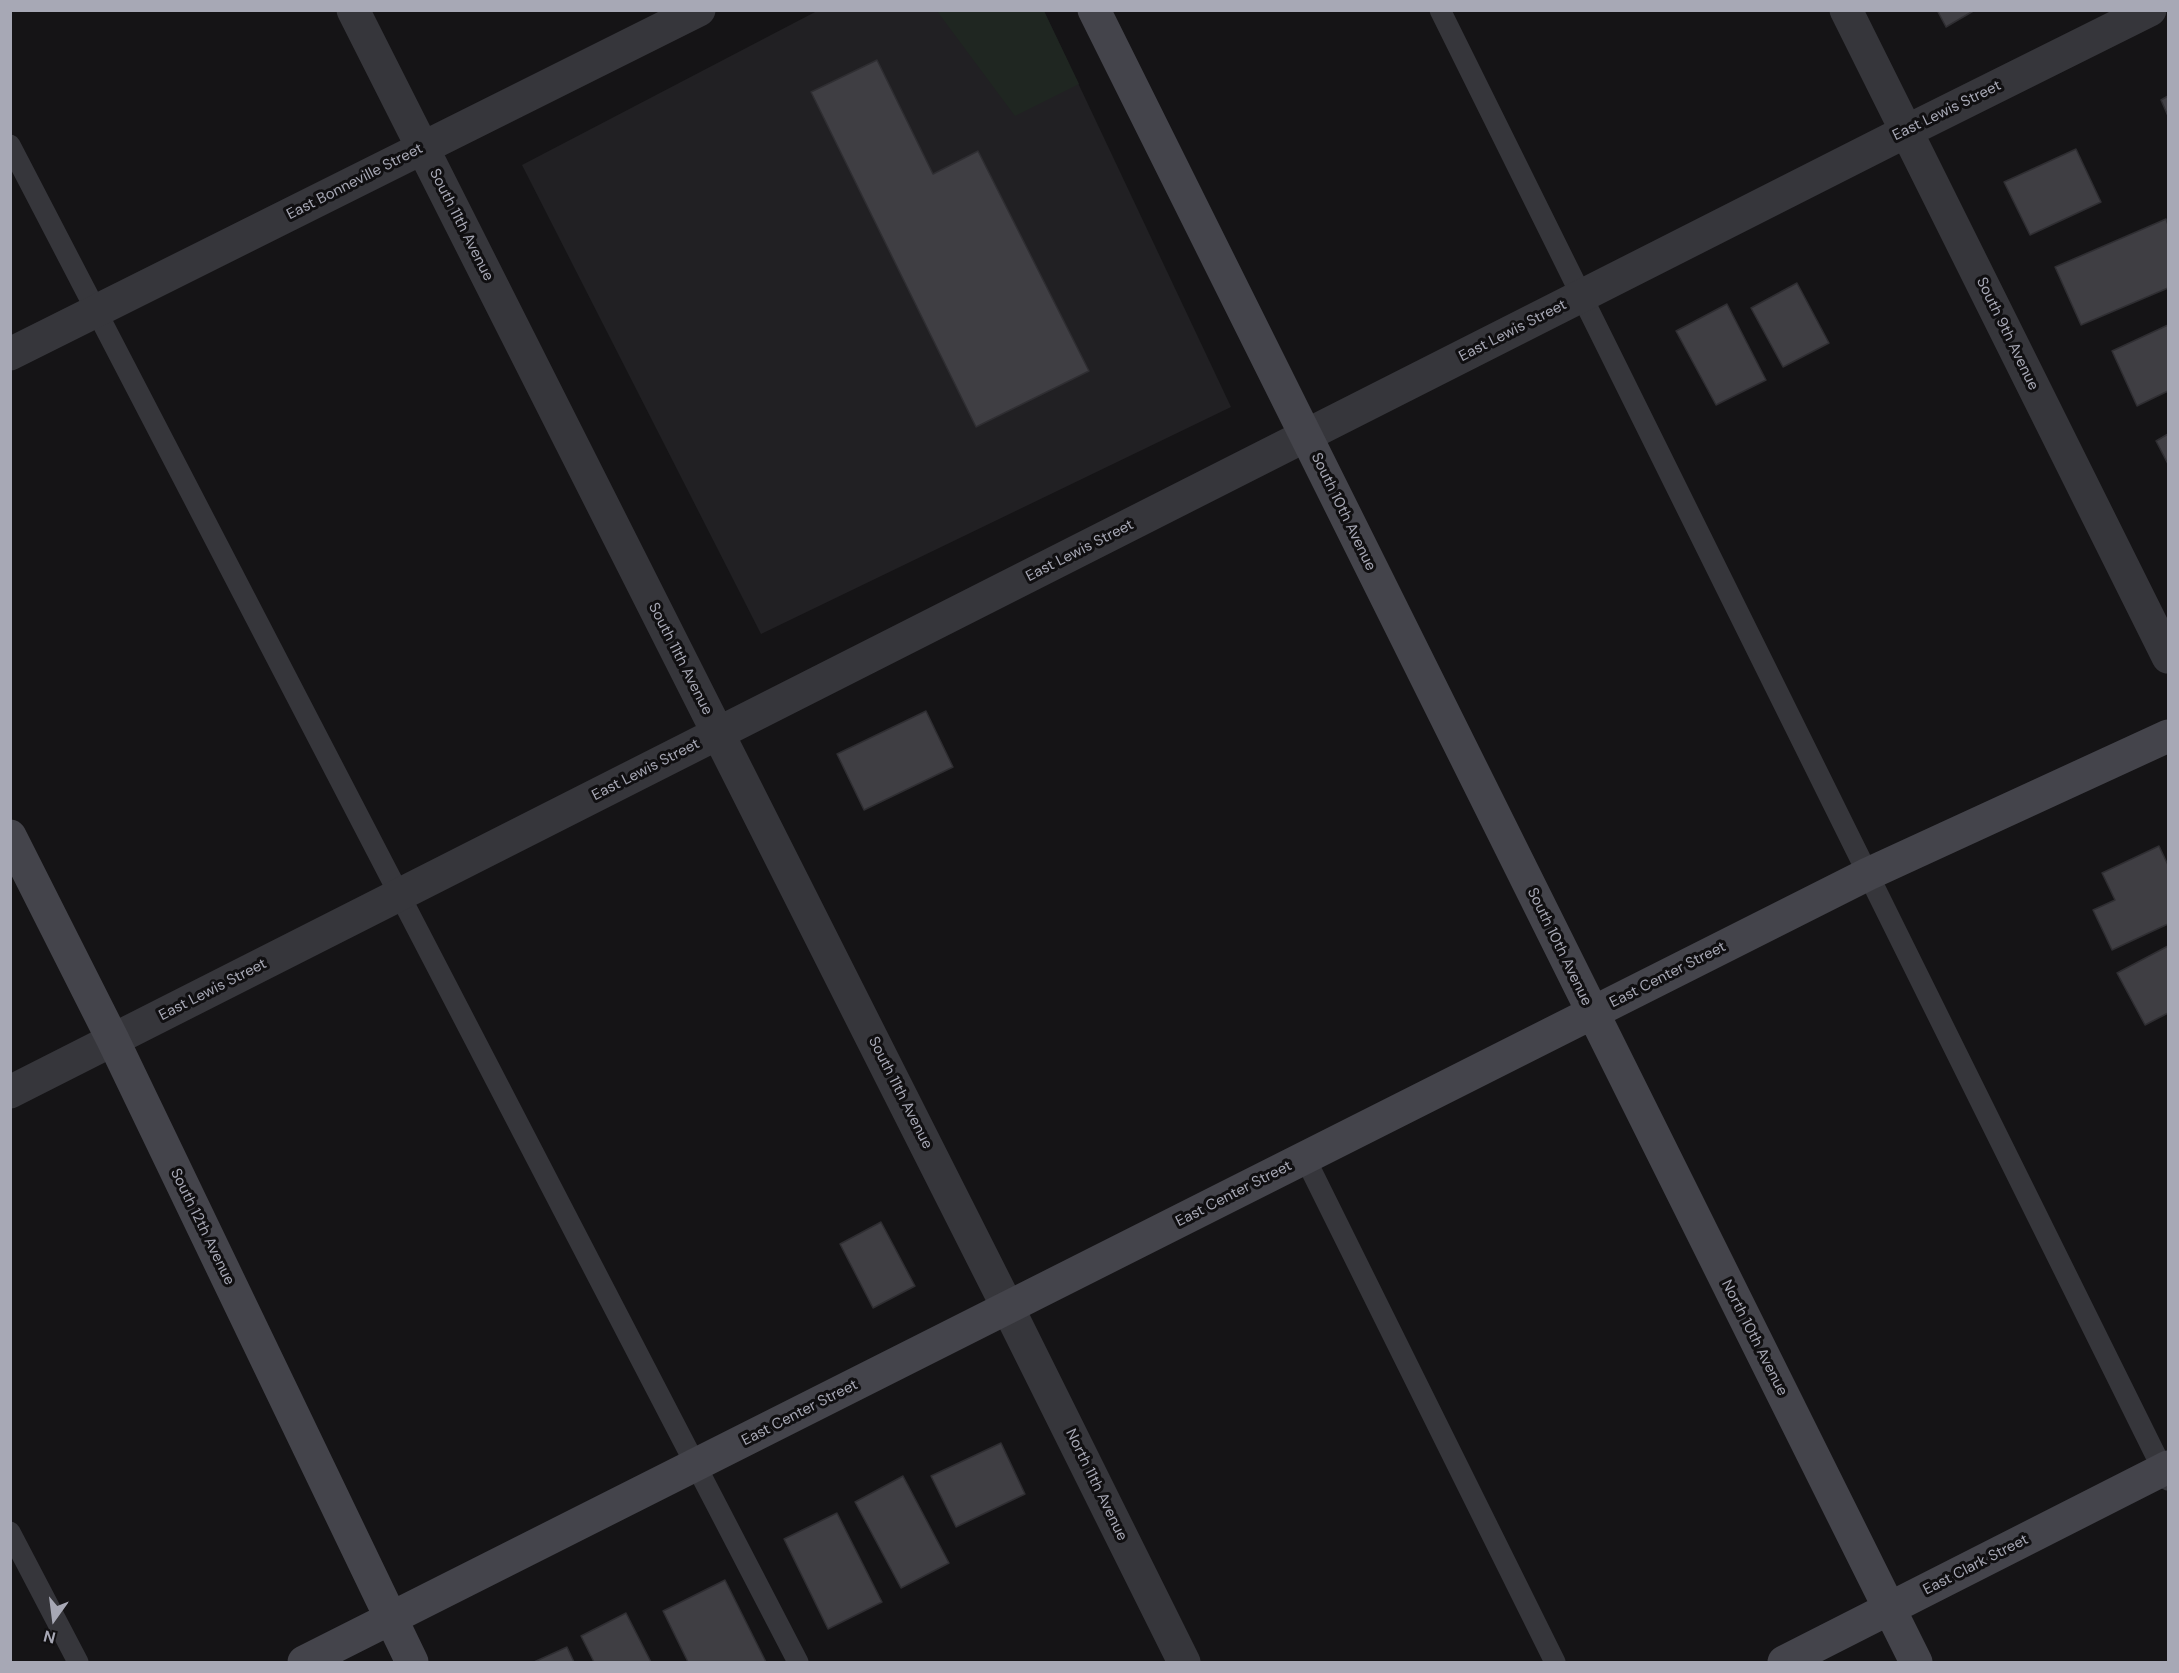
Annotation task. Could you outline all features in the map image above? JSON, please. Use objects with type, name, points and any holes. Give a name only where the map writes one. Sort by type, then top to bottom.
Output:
[{"type":"street","name":"South 11th Avenue","points":[[353,10],[1008,1308]]},
{"type":"street","name":"South 10th Avenue","points":[[1094,10],[1592,1013]]},
{"type":"street","name":"South 9th Avenue","points":[[1846,10],[2169,657]]},
{"type":"street","name":"East Lewis Street","points":[[10,1092],[2150,10]]},
{"type":"street","name":"East Bonneville Street","points":[[10,354],[698,11]]},
{"type":"street","name":"East Center Street","points":[[304,1662],[1868,873],[2169,736]]},
{"type":"street","name":"South 12th Avenue","points":[[10,836],[113,1040],[412,1662]]},
{"type":"street","name":"North 10th Avenue","points":[[1592,1013],[1916,1662]]},
{"type":"street","name":"North 11th Avenue","points":[[1008,1308],[1184,1662]]},
{"type":"street","name":"East Clark Street","points":[[1784,1662],[2167,1472]]},
{"type":"lane","points":[[1440,10],[2167,1472]]},
{"type":"lane","points":[[10,145],[798,1662]]},
{"type":"lane","points":[[1305,1158],[1555,1662]]},
{"type":"lane","points":[[10,1532],[78,1662]]},
{"type":"shaded area","points":[[817,11],[1044,11],[1231,407],[761,634],[522,165]]},
{"type":"shaded area","points":[[937,11],[1044,11],[1079,84],[1015,116]]},
{"type":"building","points":[[1937,10],[1975,10],[1946,27]]},
{"type":"building","points":[[877,60],[933,174],[978,151],[1089,371],[976,427],[811,92]]},
{"type":"building","points":[[2168,96],[2168,116],[2161,100]]},
{"type":"building","points":[[2076,149],[2101,202],[2030,235],[2004,182]]},
{"type":"building","points":[[2166,219],[2168,225],[2168,288],[2081,325],[2055,267]]},
{"type":"building","points":[[1797,283],[1829,343],[1783,367],[1751,308]]},
{"type":"building","points":[[1727,304],[1766,380],[1716,405],[1676,331]]},
{"type":"building","points":[[2168,325],[2168,391],[2137,406],[2112,351]]},
{"type":"building","points":[[2168,434],[2168,464],[2156,441]]},
{"type":"building","points":[[926,711],[953,767],[864,810],[837,754]]},
{"type":"building","points":[[2159,846],[2168,865],[2168,924],[2112,950],[2093,910],[2115,900],[2102,873]]},
{"type":"building","points":[[2168,946],[2168,1013],[2145,1025],[2117,973]]},
{"type":"building","points":[[881,1222],[915,1286],[873,1308],[840,1244]]},
{"type":"building","points":[[1001,1443],[1025,1494],[956,1527],[931,1476]]},
{"type":"building","points":[[903,1476],[949,1563],[901,1588],[855,1502]]},
{"type":"building","points":[[837,1513],[882,1602],[828,1629],[784,1539]]},
{"type":"building","points":[[725,1580],[766,1662],[688,1662],[663,1611]]},
{"type":"building","points":[[626,1613],[651,1662],[594,1662],[581,1636]]},
{"type":"building","points":[[567,1647],[574,1662],[534,1662]]}]
